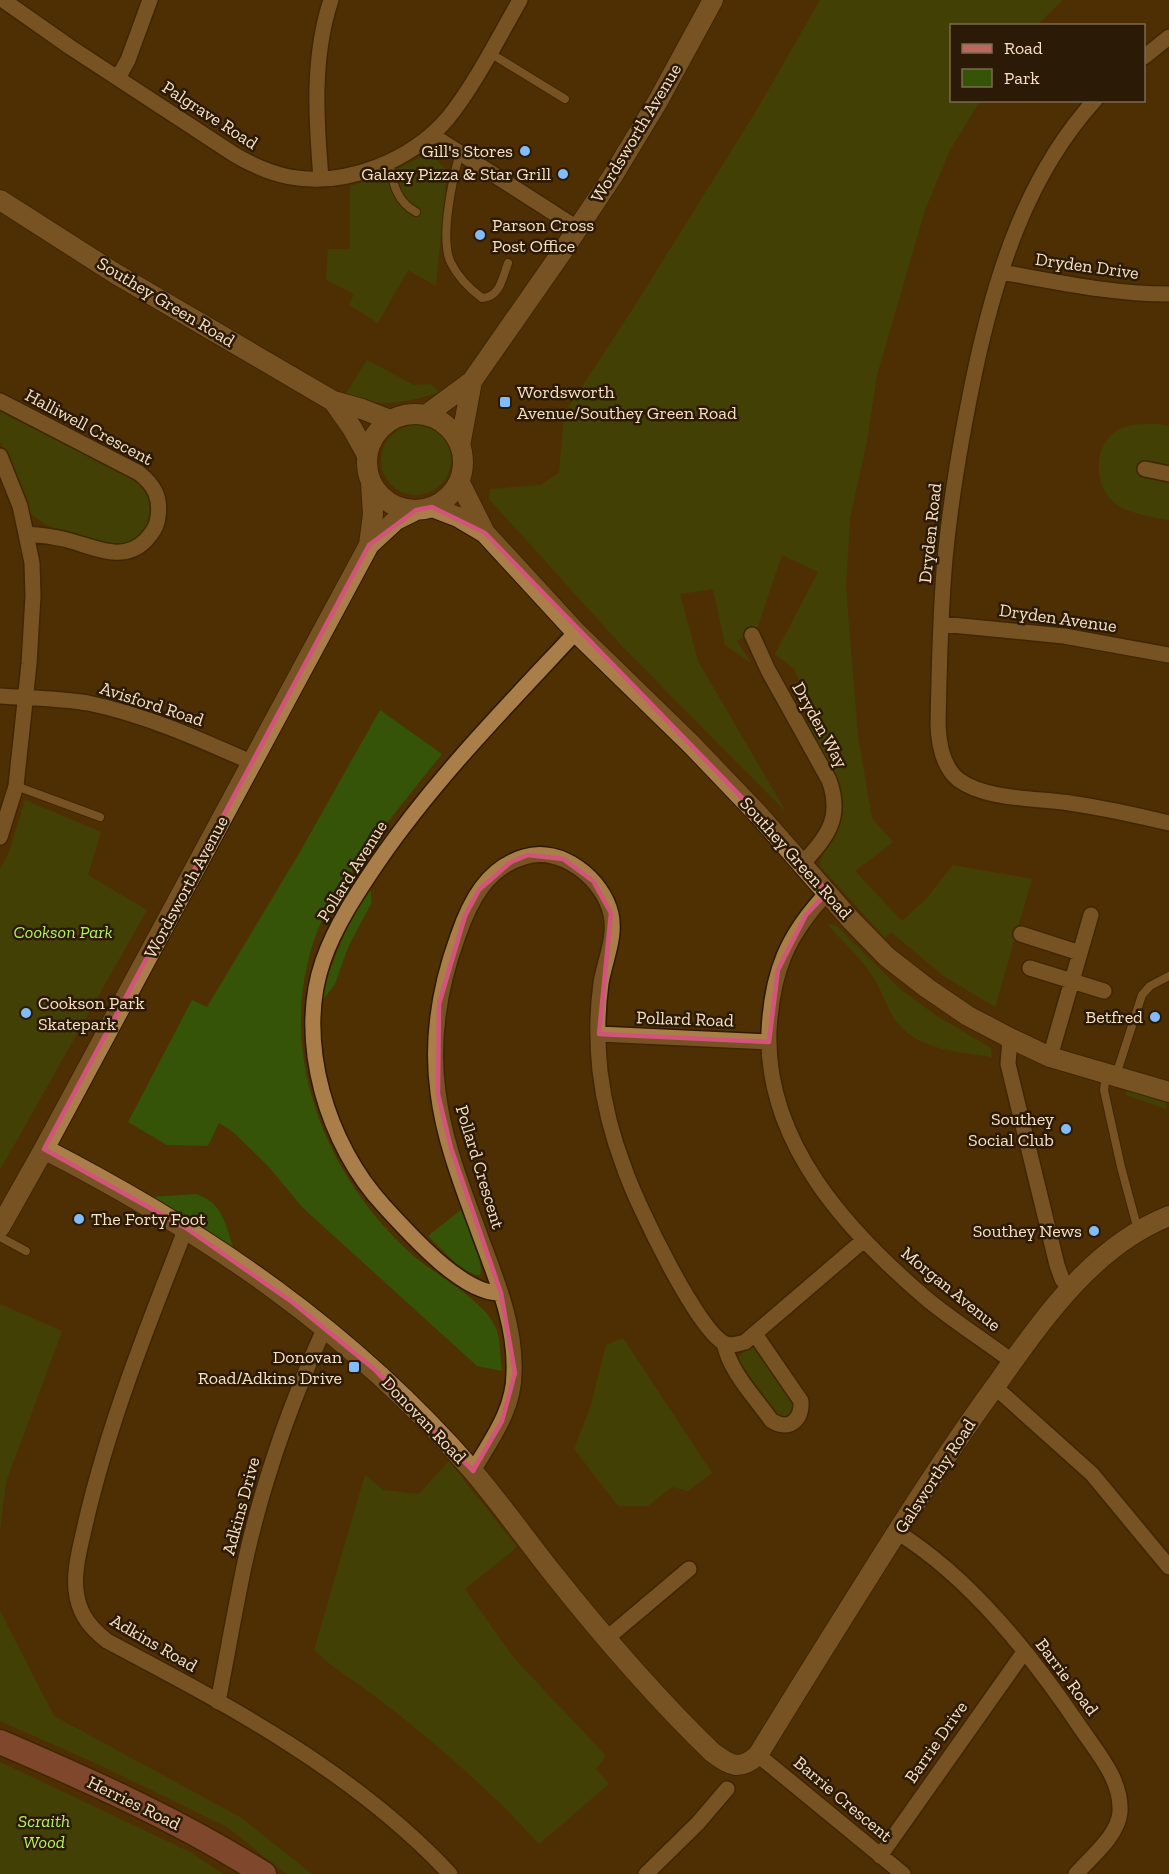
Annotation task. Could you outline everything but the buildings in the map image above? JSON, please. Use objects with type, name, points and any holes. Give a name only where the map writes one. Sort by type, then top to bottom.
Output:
[{"type":"main road","name":"Herries Road","points":[[0,1742],[152,1810],[264,1874]]},
{"type":"street","name":"Palgrave Road","points":[[3,0],[255,167],[290,177],[321,178],[354,173],[389,162],[432,135],[449,116],[520,0]]},
{"type":"street","points":[[118,78],[131,52],[150,0]]},
{"type":"street","points":[[321,178],[316,118],[320,50],[325,17],[331,0]]},
{"type":"street","name":"Wordsworth Avenue","points":[[426,415],[472,381],[612,177],[658,101],[713,0]]},
{"type":"street","points":[[1145,56],[1167,42]]},
{"type":"street","name":"Dryden Road","points":[[1093,102],[1056,148],[1018,224],[1001,272],[984,332],[958,457],[945,558],[938,726],[940,747],[945,760],[958,779],[988,793],[1073,803],[1169,823]]},
{"type":"street","points":[[432,135],[577,228]]},
{"type":"street","name":"Southey Green Road","points":[[0,200],[116,274],[333,401],[390,420]]},
{"type":"street","name":"Dryden Drive","points":[[1001,272],[1095,289],[1137,294],[1169,294]]},
{"type":"street","name":"Wordsworth Avenue","points":[[460,446],[472,381]]},
{"type":"street","name":"Halliwell Crescent","points":[[0,401],[139,473],[150,482],[157,494],[160,507],[158,524],[152,534],[129,552],[115,553],[64,539],[27,534]]},
{"type":"street","name":"Southey Green Road","points":[[333,401],[367,455]]},
{"type":"street","points":[[404,415],[426,415],[441,422],[453,432],[460,446],[462,470],[459,481],[443,501],[424,508],[402,508],[390,503],[371,483],[367,469],[367,455],[371,441],[379,429],[390,420],[404,415]]},
{"type":"street","points":[[0,456],[4,476],[27,534],[32,563],[33,596],[15,786],[0,837]]},
{"type":"street","points":[[1145,470],[1169,474]]},
{"type":"street","name":"Southey Green Road","points":[[459,481],[485,533],[576,632],[759,815],[850,919],[887,957],[910,976],[968,1016],[1010,1038],[1050,1057],[1169,1092]]},
{"type":"street","name":"Wordsworth Avenue","points":[[369,545],[373,514],[371,483]]},
{"type":"street","name":"Wordsworth Avenue","points":[[0,1227],[369,545],[396,520],[424,508]]},
{"type":"street","name":"Southey Green Road","points":[[424,508],[458,517],[485,533]]},
{"type":"street","name":"Dryden Avenue","points":[[941,624],[1064,636],[1169,656]]},
{"type":"street","name":"Pollard Avenue","points":[[501,1293],[490,1293],[467,1282],[440,1262],[408,1233],[376,1198],[354,1167],[338,1137],[322,1093],[316,1066],[313,1030],[315,994],[322,961],[339,925],[361,887],[402,828],[483,730],[576,632]]},
{"type":"street","name":"Dryden Way","points":[[752,635],[768,670],[829,780],[834,794],[835,808],[829,832],[802,864]]},
{"type":"street","name":"Avisford Road","points":[[0,696],[52,698],[126,712],[165,725],[253,763]]},
{"type":"street","name":"Pollard Crescent","points":[[473,1471],[502,1421],[511,1399],[514,1373],[512,1337],[501,1293],[450,1148],[438,1094],[435,1055],[440,1004],[452,952],[465,916],[486,881],[511,862],[528,855],[563,859],[580,868],[604,897],[611,913],[612,931],[601,981],[598,1012],[600,1072],[609,1120],[625,1172],[665,1258],[691,1302],[712,1332],[724,1343],[727,1355],[738,1375],[771,1420],[777,1425],[786,1426],[794,1423],[802,1409],[801,1401],[755,1334]]},
{"type":"street","name":"Morgan Avenue","points":[[828,892],[806,915],[792,939],[778,970],[770,1006],[771,1078],[783,1119],[796,1147],[829,1199],[864,1240],[891,1268],[930,1301],[1012,1362]]},
{"type":"street","points":[[1050,1057],[1091,915]]},
{"type":"street","points":[[1021,934],[1080,953]]},
{"type":"street","points":[[1030,968],[1104,991]]},
{"type":"street","name":"Pollard Road","points":[[599,1035],[769,1042]]},
{"type":"street","points":[[1010,1038],[1008,1064],[1057,1265],[1062,1279],[1070,1289]]},
{"type":"street","name":"Donovan Road","points":[[44,1149],[186,1228],[229,1256],[325,1327],[405,1399],[473,1471],[606,1639],[699,1740],[721,1759],[736,1766],[750,1762],[758,1755]]},
{"type":"street","name":"Galsworthy Road","points":[[758,1755],[953,1444],[1012,1362],[1070,1289],[1100,1259],[1121,1240],[1169,1216]]},
{"type":"street","name":"Adkins Road","points":[[186,1228],[144,1332],[93,1492],[77,1561],[76,1590],[82,1615],[99,1635],[267,1729],[335,1775],[392,1820],[450,1874]]},
{"type":"street","points":[[724,1343],[735,1345],[745,1342],[864,1240]]},
{"type":"street","name":"Adkins Drive","points":[[218,1702],[246,1560],[264,1492],[301,1380],[325,1327]]},
{"type":"street","points":[[995,1387],[1092,1474],[1169,1567]]},
{"type":"street","name":"Barrie Road","points":[[897,1532],[936,1559],[983,1605],[1059,1697],[1114,1779],[1119,1796],[1120,1814],[1113,1831],[1076,1874]]},
{"type":"street","points":[[606,1639],[688,1569]]},
{"type":"street","name":"Barrie Drive","points":[[880,1856],[1024,1652]]},
{"type":"street","name":"Barrie Crescent","points":[[758,1755],[903,1874]]},
{"type":"street","points":[[646,1874],[698,1823],[728,1789]]},
{"type":"lane","points":[[489,52],[565,99]]},
{"type":"lane","points":[[460,152],[451,189],[446,247],[451,263],[469,288],[482,298],[491,298],[496,293],[508,263]]},
{"type":"lane","points":[[389,162],[398,196],[406,206],[416,212]]},
{"type":"lane","points":[[15,786],[100,817]]},
{"type":"lane","points":[[1138,1230],[1104,1090],[1142,995],[1150,986],[1169,976]]},
{"type":"lane","points":[[0,1237],[26,1251]]},
{"type":"highlighted area","points":[[432,507],[485,533],[759,815],[828,892],[806,915],[778,970],[769,1042],[599,1034],[611,913],[593,881],[563,859],[528,855],[511,862],[479,890],[465,916],[439,1004],[438,1094],[451,1148],[501,1293],[515,1373],[502,1421],[473,1471],[374,1369],[292,1302],[186,1228],[44,1149],[369,545],[416,510]]},
{"type":"green space","points":[[820,0],[1063,0],[1038,24],[950,24],[950,102],[979,102],[950,150],[925,210],[877,375],[867,441],[850,518],[846,587],[858,736],[872,818],[893,842],[855,871],[902,921],[925,900],[953,865],[1032,879],[995,1007],[945,977],[891,932],[885,938],[819,865],[841,819],[840,796],[832,772],[808,727],[813,713],[794,669],[775,654],[818,572],[782,555],[757,629],[737,641],[751,663],[725,645],[713,589],[680,594],[698,661],[786,812],[621,645],[489,499],[490,489],[540,485],[559,473],[564,414],[755,113]]},
{"type":"green space","points":[[425,155],[436,159],[447,171],[436,286],[408,270],[378,323],[349,305],[354,294],[326,280],[328,249],[350,249],[350,186],[378,178]]},
{"type":"green space","points":[[367,360],[414,385],[430,384],[440,392],[392,403],[371,402],[345,395]]},
{"type":"green space","points":[[0,408],[134,478],[148,490],[152,502],[151,519],[143,535],[127,545],[112,546],[46,525],[31,514],[7,452],[0,442]]},
{"type":"green space","points":[[416,425],[429,428],[441,435],[448,447],[451,460],[448,473],[441,485],[429,492],[416,495],[403,492],[391,485],[384,473],[381,460],[384,447],[391,435],[403,428]]},
{"type":"green space","points":[[1133,425],[1169,426],[1169,520],[1137,514],[1119,506],[1104,490],[1100,480],[1099,457],[1109,437],[1118,430]]},
{"type":"green space","points":[[380,710],[442,754],[370,845],[328,907],[310,952],[302,998],[302,1045],[310,1090],[325,1134],[347,1176],[374,1215],[407,1250],[468,1296],[489,1316],[498,1337],[502,1371],[477,1366],[303,1208],[268,1166],[233,1132],[219,1123],[208,1146],[167,1145],[128,1122],[192,1000],[207,1007],[301,850]]},
{"type":"green space","name":"Cookson Park","points":[[25,800],[101,832],[88,875],[147,910],[0,1170],[0,869],[9,852]]},
{"type":"green space","points":[[371,883],[371,904],[349,945],[335,984],[320,1004],[341,942]]},
{"type":"green space","points":[[827,924],[837,926],[900,989],[937,1016],[991,1048],[992,1057],[938,1048],[925,1043],[902,1028],[893,1017],[870,973]]},
{"type":"green space","points":[[1127,1090],[1167,1100],[1166,1109],[1125,1095]]},
{"type":"green space","points":[[196,1194],[212,1203],[222,1215],[233,1247],[151,1197]]},
{"type":"green space","points":[[462,1209],[478,1253],[480,1275],[460,1266],[428,1236]]},
{"type":"green space","points":[[0,1304],[62,1331],[6,1482],[0,1530]]},
{"type":"green space","points":[[623,1338],[712,1473],[688,1491],[672,1487],[648,1506],[618,1506],[574,1449],[590,1408],[606,1345]]},
{"type":"green space","points":[[749,1347],[758,1348],[794,1399],[795,1409],[791,1416],[784,1419],[775,1415],[740,1366],[739,1357]]},
{"type":"green space","points":[[449,1461],[517,1547],[465,1589],[513,1657],[606,1756],[596,1769],[609,1784],[539,1844],[501,1804],[440,1749],[314,1650],[365,1475],[383,1490],[419,1494]]},
{"type":"green space","points":[[0,1611],[54,1716],[240,1817],[312,1874],[286,1874],[227,1827],[104,1767],[0,1721]]},
{"type":"green space","name":"Scraith Wood","points":[[0,1762],[190,1852],[223,1874],[0,1874]]},
{"type":"place","name":"Gill's Stores","points":[[525,151]]},
{"type":"place","name":"Galaxy Pizza & Star Grill","points":[[563,174]]},
{"type":"place","name":"Parson Cross Post Office","points":[[480,235]]},
{"type":"place","name":"Wordsworth Avenue/Southey Green Road","points":[[505,402]]},
{"type":"place","name":"Cookson Park Skatepark","points":[[26,1013]]},
{"type":"place","name":"Betfred","points":[[1155,1017]]},
{"type":"place","name":"Southey Social Club","points":[[1066,1129]]},
{"type":"place","name":"The Forty Foot","points":[[79,1219]]},
{"type":"place","name":"Southey News","points":[[1094,1231]]},
{"type":"place","name":"Donovan Road/Adkins Drive","points":[[354,1367]]}]
